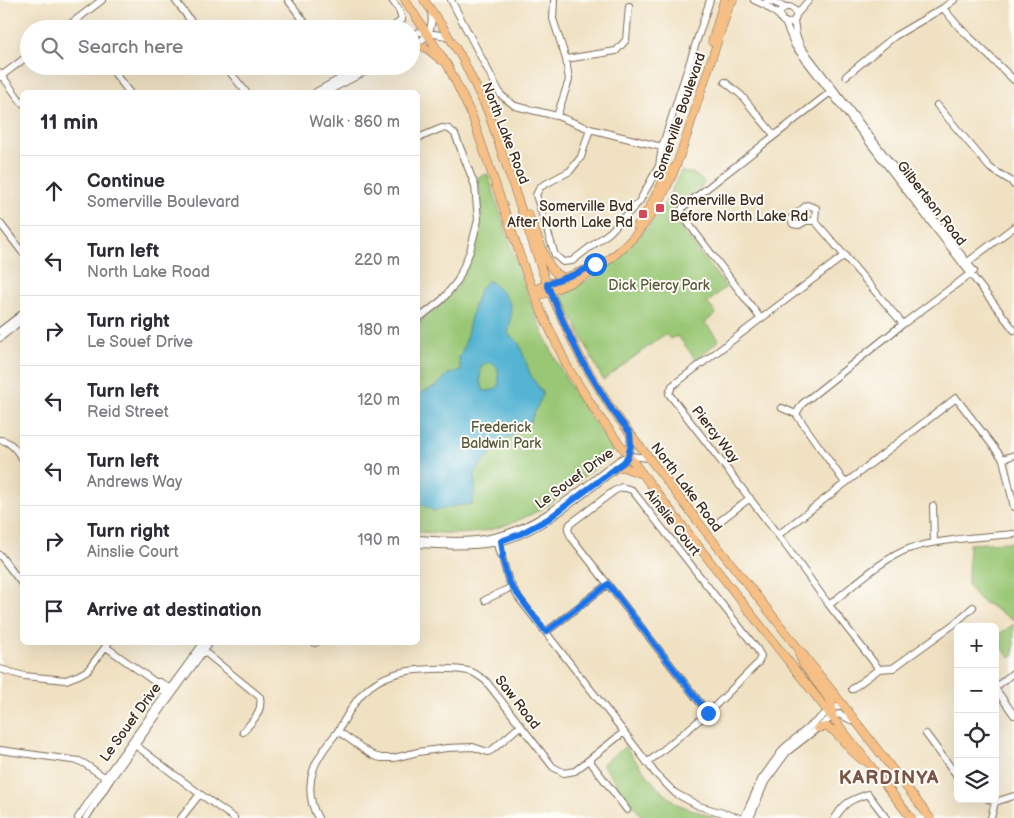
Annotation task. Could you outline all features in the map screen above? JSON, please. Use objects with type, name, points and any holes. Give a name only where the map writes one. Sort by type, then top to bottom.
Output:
[{"type":"main road","name":"North Lake Road","points":[[405,0],[419,20]]},
{"type":"main road","name":"North Lake Road","points":[[424,0],[463,60],[488,112],[548,288],[581,359],[612,410],[930,818]]},
{"type":"main road","name":"Somerville Boulevard","points":[[548,288],[565,278],[586,270],[617,247],[640,222],[649,208],[675,158],[724,0]]},
{"type":"main road","name":"Somerville Boulevard","points":[[534,293],[586,275],[596,269],[636,235],[652,215],[666,190],[681,152],[729,6],[733,0]]},
{"type":"main road","name":"North Lake Road","points":[[420,22],[448,66],[472,116],[534,293],[568,368],[598,416],[641,474],[831,712],[911,818]]},
{"type":"main road","points":[[420,45],[448,66]]},
{"type":"main road","points":[[518,200],[525,209],[545,258],[556,274],[565,278]]},
{"type":"main road","points":[[617,468],[623,467],[641,474]]},
{"type":"main road","points":[[796,646],[803,664],[832,702],[831,712]]},
{"type":"main road","points":[[818,728],[827,727],[834,731],[852,752],[872,767]]},
{"type":"street","points":[[75,20],[102,0]]},
{"type":"street","points":[[175,0],[190,20]]},
{"type":"street","points":[[288,0],[303,20]]},
{"type":"street","points":[[392,0],[399,10],[402,20]]},
{"type":"street","points":[[451,0],[501,95],[515,106],[556,116],[590,129],[662,147]]},
{"type":"street","points":[[554,0],[553,19],[566,59],[569,80],[556,116]]},
{"type":"street","points":[[590,129],[581,157],[570,171],[540,187],[536,195],[555,254],[563,262],[572,261],[610,232],[639,202],[659,166],[662,147],[710,0]]},
{"type":"street","points":[[754,0],[766,5],[790,23],[809,0]]},
{"type":"street","points":[[767,0],[795,11],[796,35],[801,47],[832,90]]},
{"type":"street","points":[[809,0],[781,12],[796,46],[832,90]]},
{"type":"street","points":[[846,76],[895,36],[954,0]]},
{"type":"street","points":[[566,59],[616,52],[626,40],[629,6]]},
{"type":"street","points":[[943,8],[959,27],[1014,80]]},
{"type":"street","points":[[420,40],[428,33],[432,22],[431,10]]},
{"type":"street","points":[[428,33],[450,39]]},
{"type":"street","points":[[20,61],[1,75],[20,100]]},
{"type":"street","points":[[116,75],[127,90]]},
{"type":"street","points":[[233,75],[244,90]]},
{"type":"street","points":[[344,75],[346,79]]},
{"type":"street","points":[[321,90],[355,75]]},
{"type":"street","points":[[329,90],[346,79]]},
{"type":"street","points":[[725,82],[741,95],[774,135]]},
{"type":"street","points":[[761,319],[681,212],[683,207],[832,90]]},
{"type":"street","name":"Gilbertson Road","points":[[832,90],[966,264],[1014,330]]},
{"type":"street","points":[[937,105],[990,168],[1011,181],[1014,185]]},
{"type":"street","points":[[420,137],[442,128],[449,129],[455,134],[474,186],[478,220],[470,251],[458,280],[442,300],[420,317]]},
{"type":"street","points":[[815,221],[903,324]]},
{"type":"street","points":[[0,223],[20,249]]},
{"type":"street","points":[[966,264],[1014,226]]},
{"type":"street","name":"Piercy Way","points":[[845,255],[672,386],[669,394],[879,669]]},
{"type":"street","points":[[796,414],[802,404],[972,272]]},
{"type":"street","name":"Gilbertson Road","points":[[972,272],[1014,323]]},
{"type":"street","points":[[0,331],[20,316]]},
{"type":"street","points":[[0,338],[20,322]]},
{"type":"street","points":[[778,535],[956,398],[1003,459],[1014,507]]},
{"type":"street","points":[[782,408],[796,414],[845,483]]},
{"type":"street","name":"Le Souef Drive","points":[[420,544],[466,546],[520,534],[548,519],[624,462],[628,456],[631,444],[630,433]]},
{"type":"street","points":[[0,440],[10,443],[20,456]]},
{"type":"street","points":[[1003,459],[1014,454]]},
{"type":"street","name":"Le Souef Drive","points":[[420,539],[462,541],[498,539],[547,515],[621,459],[628,456],[650,458]]},
{"type":"street","name":"Ainslie Court","points":[[622,487],[632,490],[756,649],[760,656],[758,663],[708,713],[608,584],[571,537],[568,530],[570,524],[622,487]]},
{"type":"street","points":[[720,521],[750,498]]},
{"type":"street","points":[[933,506],[934,543]]},
{"type":"street","points":[[829,604],[884,562],[910,549],[934,543],[1014,534]]},
{"type":"street","points":[[498,539],[508,579],[512,587],[655,773],[675,793],[699,806],[740,818]]},
{"type":"street","points":[[0,555],[20,581]]},
{"type":"street","points":[[546,632],[608,584]]},
{"type":"street","points":[[485,600],[512,587]]},
{"type":"street","points":[[959,623],[973,607]]},
{"type":"street","points":[[852,689],[879,669],[893,668],[954,627]]},
{"type":"street","points":[[0,669],[24,676],[66,680],[88,670],[108,645],[158,686],[171,693]]},
{"type":"street","points":[[203,647],[260,697],[262,703],[260,710],[243,732]]},
{"type":"street","name":"Le Souef Drive","points":[[78,818],[134,744],[203,647]]},
{"type":"street","name":"Saw Road","points":[[318,818],[312,806],[310,795],[311,780],[319,757],[338,731],[353,703],[364,691],[381,680],[403,672],[440,669],[474,673],[485,680],[553,767],[564,773],[575,770],[624,732]]},
{"type":"street","points":[[999,685],[1014,672]]},
{"type":"street","points":[[999,694],[1014,715]]},
{"type":"street","points":[[744,818],[761,780],[784,748],[831,712],[844,706]]},
{"type":"street","points":[[831,712],[856,723]]},
{"type":"street","points":[[750,818],[765,782],[787,752],[818,728],[831,712]]},
{"type":"street","points":[[647,763],[708,713]]},
{"type":"street","points":[[338,731],[374,756],[394,758],[447,748],[473,748],[488,752],[520,726]]},
{"type":"street","points":[[926,734],[954,772]]},
{"type":"street","points":[[134,744],[234,818]]},
{"type":"street","points":[[0,750],[79,761],[108,779]]},
{"type":"street","points":[[589,760],[627,810]]},
{"type":"street","name":"Le Souef Drive","points":[[86,818],[108,779]]},
{"type":"street","points":[[181,818],[200,794]]},
{"type":"street","points":[[835,818],[841,809],[852,799],[868,794],[886,818]]},
{"type":"street","points":[[999,799],[1014,796]]},
{"type":"street","points":[[991,818],[992,803]]},
{"type":"green space","name":"Dick Piercy Park","points":[[681,171],[693,173],[705,183],[670,214],[726,287],[707,303],[716,313],[705,323],[719,340],[696,360],[678,336],[670,339],[665,334],[603,380],[562,297],[591,278],[640,236],[665,203]]},
{"type":"green space","name":"Frederick Baldwin Park","points":[[488,174],[523,281],[556,359],[574,393],[613,451],[558,498],[522,519],[481,532],[451,534],[420,532],[420,321],[444,302],[460,282],[480,229],[481,203],[478,177]]},
{"type":"green space","points":[[1014,543],[1014,620],[980,600],[968,586],[969,544]]},
{"type":"green space","points":[[1014,624],[1014,655],[1010,658],[999,644],[999,634]]},
{"type":"green space","points":[[625,747],[657,787],[677,804],[715,818],[643,818],[602,764]]},
{"type":"water","points":[[488,280],[502,292],[511,309],[508,334],[519,343],[531,376],[543,394],[530,422],[505,440],[475,472],[475,490],[472,504],[434,511],[420,503],[420,393],[437,386],[448,374],[461,371],[459,358],[464,347],[474,305],[480,289]],"holes":[[[492,362],[498,369],[499,385],[494,390],[484,391],[480,381],[481,365]]]},
{"type":"place","name":"Somerville Bvd Before North Lake Rd","points":[[660,208]]},
{"type":"place","name":"Somerville Bvd After North Lake Rd","points":[[643,214]]},
{"type":"district","name":"KARDINYA","points":[[889,777]]},
{"type":"route","points":[[595,264],[586,270],[547,284],[581,359],[612,410],[630,433],[630,451],[624,462],[557,513],[531,529],[501,541],[502,557],[512,587],[546,632],[608,584],[708,713]]}]
